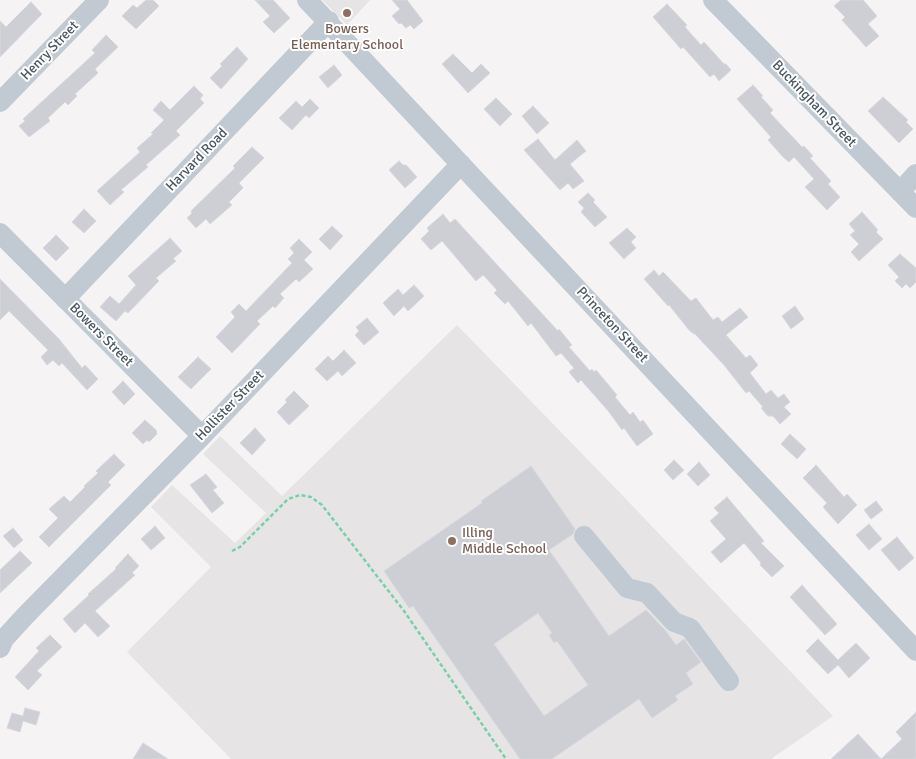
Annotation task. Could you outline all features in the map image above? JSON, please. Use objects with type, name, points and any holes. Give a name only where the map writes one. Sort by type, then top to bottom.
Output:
[{"type":"street","name":"Henry Street","points":[[0,102],[99,0]]},
{"type":"street","name":"Princeton Street","points":[[307,0],[329,21],[916,651]]},
{"type":"street","name":"Buckingham Street","points":[[713,0],[916,208]]},
{"type":"street","name":"Harvard Road","points":[[65,299],[329,21]]},
{"type":"street","name":"Hollister Street","points":[[0,648],[4,639],[25,616],[202,436],[461,164]]},
{"type":"street","points":[[900,192],[916,174]]},
{"type":"street","name":"Bowers Street","points":[[0,233],[202,436]]},
{"type":"street","points":[[584,536],[627,588],[647,593],[674,622],[690,628],[729,680]]},
{"type":"path","points":[[232,551],[240,547],[288,499],[300,495],[306,496],[311,497],[322,505],[404,611],[506,759]]},
{"type":"shaded area","name":"Bowers Elementary School","points":[[322,0],[370,0],[347,25]]},
{"type":"shaded area","name":"Illing Middle School","points":[[457,325],[833,716],[771,759],[231,759],[127,652],[211,567],[151,507],[172,485],[235,543],[266,513],[203,454],[220,436],[282,496]]},
{"type":"building","points":[[146,0],[153,0],[159,6],[136,29],[122,16],[133,5],[137,8]]},
{"type":"building","points":[[255,0],[273,0],[290,18],[274,33],[263,22],[270,16]]},
{"type":"building","points":[[392,0],[407,0],[423,21],[414,29],[410,25],[406,28],[401,23],[399,24],[392,16],[400,9]]},
{"type":"building","points":[[841,0],[863,0],[877,16],[868,24],[879,36],[866,47],[842,20],[845,17],[834,6]]},
{"type":"building","points":[[31,2],[42,14],[0,57],[0,21],[6,27]]},
{"type":"building","points":[[667,4],[687,25],[685,27],[701,45],[704,42],[731,70],[719,81],[714,74],[710,77],[683,47],[681,49],[653,17]]},
{"type":"building","points":[[106,35],[118,47],[95,69],[98,73],[75,94],[77,96],[68,105],[65,102],[48,118],[50,121],[29,137],[19,126],[25,121],[23,119],[95,53],[92,50]]},
{"type":"building","points":[[237,47],[248,59],[221,89],[210,78],[222,66],[220,64]]},
{"type":"building","points":[[453,54],[472,73],[481,64],[490,73],[468,93],[442,64]]},
{"type":"building","points":[[334,65],[342,75],[328,88],[319,77]]},
{"type":"building","points":[[753,85],[773,110],[770,113],[813,156],[810,158],[831,181],[828,184],[840,197],[827,210],[805,187],[814,179],[794,157],[789,162],[783,157],[768,140],[771,137],[737,99]]},
{"type":"building","points":[[194,86],[203,95],[200,99],[204,103],[176,131],[180,135],[146,165],[148,167],[121,190],[124,192],[110,205],[97,191],[140,152],[137,148],[153,134],[151,133],[164,120],[153,110],[161,101],[170,110]]},
{"type":"building","points":[[883,97],[908,120],[906,122],[913,129],[899,143],[868,111]]},
{"type":"building","points":[[496,98],[512,114],[500,126],[484,109]]},
{"type":"building","points":[[310,99],[319,108],[309,118],[306,115],[292,130],[279,118],[296,101],[302,107]]},
{"type":"building","points":[[533,106],[549,123],[537,134],[522,116]]},
{"type":"building","points":[[538,139],[555,160],[577,140],[586,151],[570,164],[584,181],[573,189],[568,183],[560,190],[524,150]]},
{"type":"building","points":[[252,147],[264,158],[239,183],[243,188],[229,202],[232,205],[210,224],[206,219],[196,228],[187,218],[192,213],[191,211],[235,168],[233,166]]},
{"type":"building","points":[[399,161],[406,165],[417,177],[405,188],[389,170]]},
{"type":"building","points":[[588,193],[595,200],[593,202],[607,217],[595,227],[581,212],[584,208],[578,202]]},
{"type":"building","points":[[84,209],[96,221],[84,233],[72,222]]},
{"type":"building","points":[[862,212],[878,230],[876,232],[883,239],[859,261],[851,252],[859,244],[850,235],[855,231],[849,224]]},
{"type":"building","points":[[443,214],[450,223],[455,219],[558,331],[559,329],[572,345],[569,347],[590,371],[592,369],[594,372],[596,370],[617,395],[615,397],[630,415],[633,412],[640,422],[643,420],[653,434],[637,446],[624,428],[622,430],[581,380],[578,383],[569,372],[574,368],[561,353],[556,356],[531,323],[528,326],[508,301],[505,304],[494,293],[497,290],[483,275],[476,281],[442,241],[431,250],[421,239],[429,231],[427,228]]},
{"type":"building","points":[[332,226],[343,236],[330,250],[319,239]]},
{"type":"building","points":[[627,228],[636,237],[631,242],[636,248],[624,259],[609,243]]},
{"type":"building","points":[[56,235],[69,248],[56,261],[43,248]]},
{"type":"building","points":[[170,238],[182,251],[173,259],[176,261],[156,278],[159,281],[128,313],[125,311],[116,321],[100,307],[110,296],[119,304],[136,285],[128,276]]},
{"type":"building","points":[[299,239],[312,252],[304,260],[313,269],[299,282],[296,279],[280,294],[284,298],[275,308],[273,306],[257,321],[260,324],[232,353],[216,337],[235,317],[231,312],[239,304],[246,311],[292,263],[288,259],[294,253],[290,248]]},
{"type":"building","points":[[900,254],[916,268],[916,282],[910,288],[906,284],[902,288],[895,281],[899,277],[888,265]]},
{"type":"building","points":[[654,270],[659,276],[663,272],[691,301],[696,298],[713,320],[718,317],[722,322],[740,308],[748,317],[726,335],[746,358],[750,355],[758,365],[750,373],[766,394],[771,390],[778,398],[784,394],[790,402],[784,407],[791,414],[780,424],[773,416],[768,416],[749,391],[746,393],[724,365],[689,330],[669,305],[644,279]]},
{"type":"building","points":[[0,279],[59,339],[82,368],[85,365],[98,379],[87,390],[62,363],[59,366],[53,360],[47,365],[41,357],[48,350],[9,311],[0,320]]},
{"type":"building","points":[[414,285],[424,296],[408,311],[404,306],[394,316],[383,303],[398,289],[403,295]]},
{"type":"building","points":[[795,306],[804,319],[791,329],[782,316]]},
{"type":"building","points":[[367,318],[379,332],[364,345],[355,335],[359,331],[356,327]]},
{"type":"building","points":[[344,350],[356,363],[342,376],[338,371],[327,381],[315,369],[328,356],[333,361]]},
{"type":"building","points":[[198,357],[211,369],[191,389],[178,377]]},
{"type":"building","points":[[123,381],[135,394],[124,405],[112,392]]},
{"type":"building","points":[[294,391],[309,406],[289,425],[277,412]]},
{"type":"building","points":[[145,420],[156,430],[157,434],[149,442],[147,440],[143,444],[132,433]]},
{"type":"building","points":[[255,428],[266,440],[252,455],[240,443]]},
{"type":"building","points":[[790,434],[806,449],[797,459],[781,444]]},
{"type":"building","points":[[114,454],[125,465],[108,482],[111,485],[49,547],[39,537],[58,518],[49,509],[64,496],[70,502],[98,473],[96,471]]},
{"type":"building","points":[[674,460],[684,470],[673,480],[664,470]]},
{"type":"building","points":[[699,462],[710,475],[698,486],[687,474]]},
{"type":"building","points":[[816,465],[844,497],[847,494],[857,505],[838,524],[823,507],[827,503],[803,478]]},
{"type":"building","points":[[531,466],[575,529],[573,534],[549,550],[609,636],[646,610],[676,645],[684,639],[701,662],[686,673],[693,684],[675,696],[678,700],[652,718],[639,699],[552,759],[520,759],[413,606],[409,608],[384,571],[482,503],[481,501]],"holes":[[[538,613],[552,633],[549,635],[554,643],[557,641],[588,685],[544,716],[494,644]]]},
{"type":"building","points":[[206,474],[217,487],[213,490],[224,503],[212,513],[190,485]]},
{"type":"building","points":[[727,497],[764,541],[761,543],[784,566],[772,577],[760,565],[761,563],[744,543],[721,563],[711,552],[726,539],[710,521],[719,513],[714,508]]},
{"type":"building","points":[[876,501],[883,510],[871,519],[864,510]]},
{"type":"building","points":[[869,524],[882,539],[869,550],[856,535]]},
{"type":"building","points":[[155,526],[165,538],[151,550],[141,539]]},
{"type":"building","points":[[13,528],[23,540],[14,548],[3,536]]},
{"type":"building","points":[[897,537],[914,558],[899,571],[881,550]]},
{"type":"building","points":[[20,551],[32,563],[0,593],[0,570]]},
{"type":"building","points":[[128,554],[139,566],[132,573],[135,575],[95,611],[110,626],[98,637],[85,623],[75,633],[63,619],[116,569]]},
{"type":"building","points":[[802,585],[837,624],[825,635],[790,597]]},
{"type":"building","points":[[50,635],[62,647],[37,671],[42,675],[28,690],[15,677],[39,651],[36,648]]},
{"type":"building","points":[[818,639],[838,660],[856,643],[870,658],[849,678],[838,665],[828,674],[806,651]]},
{"type":"building","points":[[25,708],[40,712],[36,725],[23,721],[20,732],[7,728],[12,713],[23,716]]},
{"type":"building","points":[[916,712],[916,759],[881,759],[902,739],[896,732]]},
{"type":"building","points":[[858,734],[881,759],[831,759]]},
{"type":"building","points":[[143,743],[168,759],[133,759]]},
{"type":"place","name":"Bowers Elementary School","points":[[347,13]]},
{"type":"place","name":"Illing Middle School","points":[[452,541]]}]
